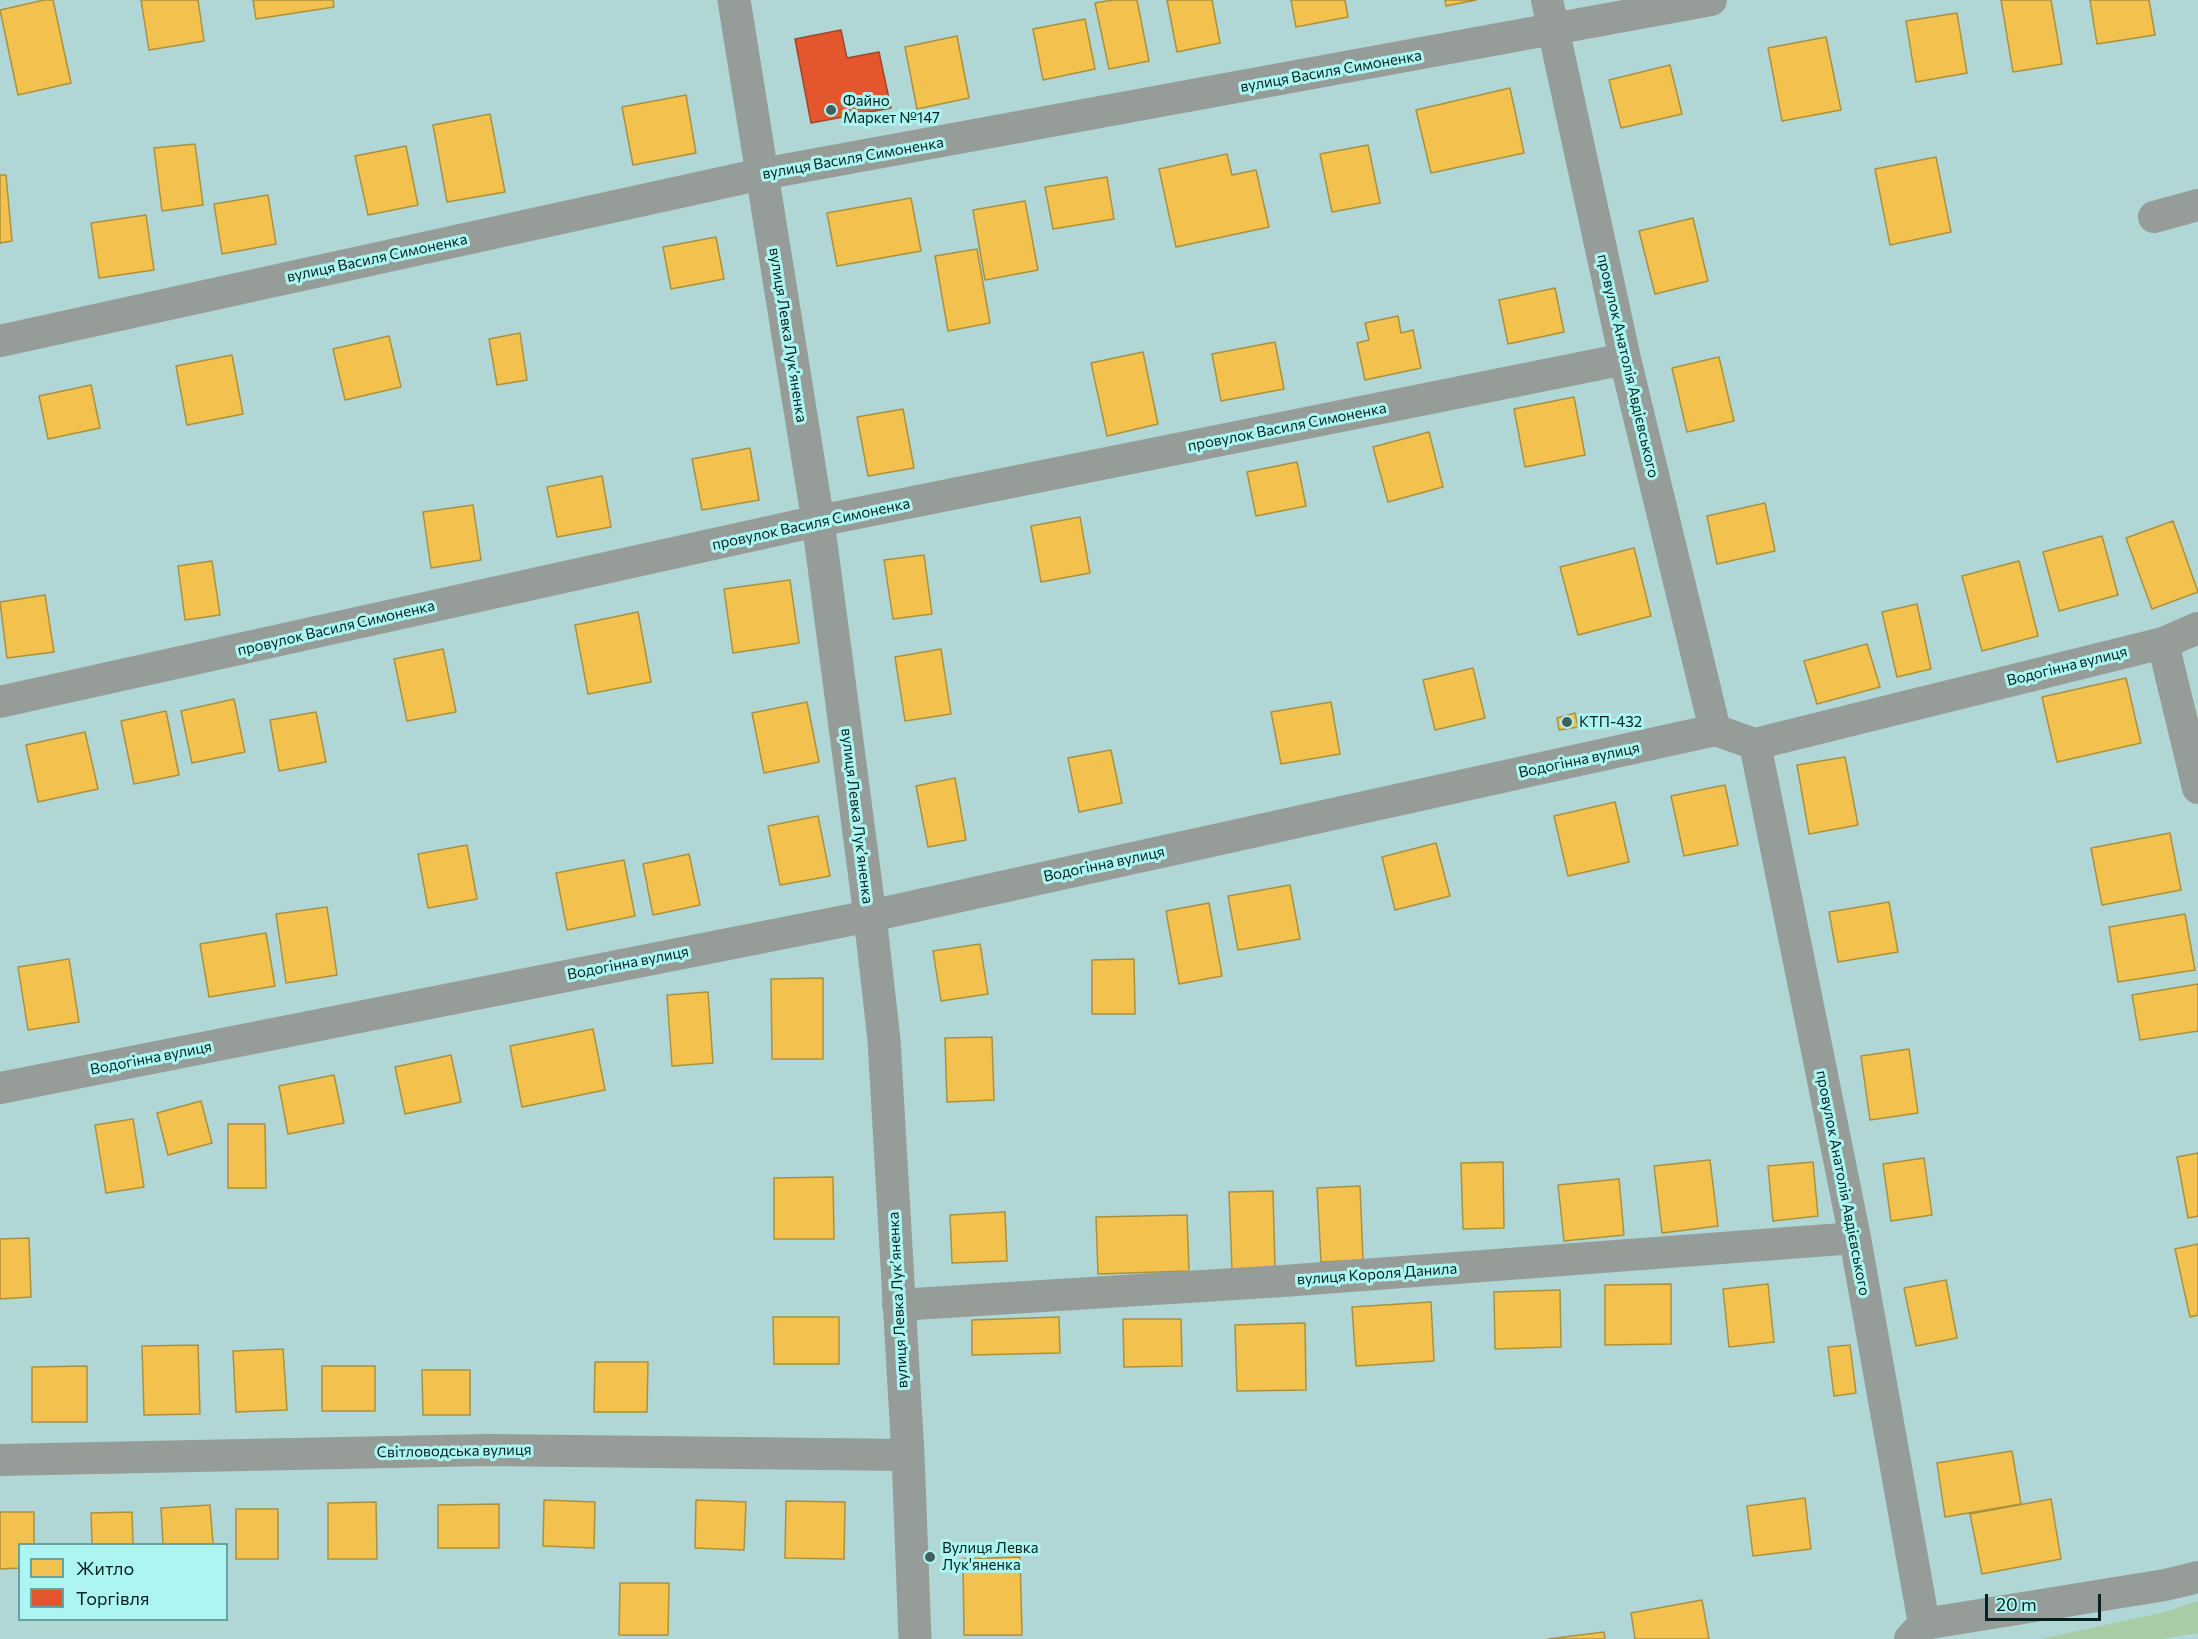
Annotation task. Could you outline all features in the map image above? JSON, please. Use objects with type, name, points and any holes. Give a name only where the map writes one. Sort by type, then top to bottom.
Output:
[{"type":"street","name":"вулиця Левка Лукʼяненка","points":[[734,0],[818,521],[884,1040],[908,1455],[915,1639]]},
{"type":"street","name":"провулок Анатолія Авдієвського","points":[[1547,0],[1625,359],[1715,730]]},
{"type":"street","name":"вулиця Василя Симоненка","points":[[0,341],[762,174],[1711,0]]},
{"type":"street","points":[[2154,217],[2198,205]]},
{"type":"street","name":"провулок Василя Симоненка","points":[[0,702],[818,521],[1625,359]]},
{"type":"street","name":"Водогінна вулиця","points":[[1755,744],[2163,642],[2198,628]]},
{"type":"street","points":[[2163,642],[2198,788]]},
{"type":"street","points":[[1715,730],[1755,744]]},
{"type":"street","name":"Водогінна вулиця","points":[[0,1088],[870,916],[1715,730]]},
{"type":"street","name":"провулок Анатолія Авдієвського","points":[[1755,744],[1855,1238],[1916,1631]]},
{"type":"street","name":"вулиця Короля Данила","points":[[898,1305],[1283,1281],[1855,1238]]},
{"type":"street","name":"Світловодська вулиця","points":[[0,1460],[488,1450],[908,1455]]},
{"type":"street","points":[[1916,1631],[2198,1577]]},
{"type":"green space","points":[[2198,1601],[2198,1633],[2161,1639],[2041,1639],[2165,1612]]},
{"type":"building: Житло","points":[[53,0],[71,83],[18,95],[0,10]]},
{"type":"building: Житло","points":[[141,0],[198,0],[204,41],[149,50]]},
{"type":"building: Житло","points":[[253,0],[333,0],[334,7],[256,19]]},
{"type":"building: Житло","points":[[1137,0],[1149,61],[1109,69],[1095,3]]},
{"type":"building: Житло","points":[[1167,0],[1212,0],[1220,43],[1177,52]]},
{"type":"building: Житло","points":[[1291,0],[1345,0],[1348,17],[1296,27]]},
{"type":"building: Житло","points":[[1445,0],[1476,0],[1446,6]]},
{"type":"building: Житло","points":[[2001,0],[2051,0],[2062,64],[2013,72]]},
{"type":"building: Житло","points":[[2090,0],[2149,0],[2155,35],[2097,44]]},
{"type":"building: Житло","points":[[1957,13],[1967,73],[1916,82],[1906,21]]},
{"type":"building: Житло","points":[[1085,19],[1095,69],[1043,80],[1033,29]]},
{"type":"building: Житло","points":[[957,36],[969,98],[917,109],[905,47]]},
{"type":"building: Житло","points":[[1826,37],[1841,110],[1782,121],[1768,48]]},
{"type":"building: Житло","points":[[1670,65],[1682,114],[1621,128],[1609,80]]},
{"type":"building: Житло","points":[[1510,88],[1524,153],[1431,173],[1416,110]]},
{"type":"building: Житло","points":[[686,95],[696,153],[633,165],[622,107]]},
{"type":"building: Житло","points":[[490,114],[505,192],[447,202],[433,125]]},
{"type":"building: Житло","points":[[195,144],[203,205],[162,211],[154,148]]},
{"type":"building: Житло","points":[[1368,145],[1380,203],[1332,212],[1320,154]]},
{"type":"building: Житло","points":[[406,146],[418,205],[368,215],[355,156]]},
{"type":"building: Житло","points":[[1227,154],[1232,175],[1256,170],[1269,227],[1176,247],[1159,169]]},
{"type":"building: Житло","points":[[1936,157],[1951,232],[1890,245],[1875,169]]},
{"type":"building: Житло","points":[[0,175],[6,175],[12,241],[0,243]]},
{"type":"building: Житло","points":[[1107,177],[1114,219],[1053,229],[1045,187]]},
{"type":"building: Житло","points":[[268,195],[276,244],[222,254],[214,204]]},
{"type":"building: Житло","points":[[911,198],[921,251],[837,266],[827,213]]},
{"type":"building: Житло","points":[[1025,201],[1038,270],[985,280],[973,210]]},
{"type":"building: Житло","points":[[146,215],[154,270],[99,278],[91,223]]},
{"type":"building: Житло","points":[[1693,218],[1708,281],[1655,294],[1639,231]]},
{"type":"building: Житло","points":[[716,237],[724,279],[671,289],[663,247]]},
{"type":"building: Житло","points":[[977,249],[990,323],[948,331],[935,256]]},
{"type":"building: Житло","points":[[1555,288],[1564,332],[1508,344],[1499,300]]},
{"type":"building: Житло","points":[[1398,316],[1401,333],[1413,330],[1421,368],[1365,380],[1357,343],[1369,340],[1365,323]]},
{"type":"building: Житло","points":[[520,333],[527,380],[497,385],[489,339]]},
{"type":"building: Житло","points":[[389,336],[401,387],[345,400],[333,349]]},
{"type":"building: Житло","points":[[1275,342],[1284,389],[1221,401],[1212,354]]},
{"type":"building: Житло","points":[[1143,352],[1158,424],[1107,436],[1091,363]]},
{"type":"building: Житло","points":[[232,355],[243,414],[187,425],[176,366]]},
{"type":"building: Житло","points":[[1719,357],[1734,421],[1687,432],[1672,368]]},
{"type":"building: Житло","points":[[91,385],[100,428],[48,439],[39,396]]},
{"type":"building: Житло","points":[[1574,397],[1585,455],[1525,467],[1514,409]]},
{"type":"building: Житло","points":[[903,409],[914,468],[868,476],[857,417]]},
{"type":"building: Житло","points":[[1429,432],[1443,487],[1388,502],[1373,447]]},
{"type":"building: Житло","points":[[750,448],[759,500],[702,510],[692,459]]},
{"type":"building: Житло","points":[[1297,462],[1306,506],[1256,516],[1247,472]]},
{"type":"building: Житло","points":[[602,476],[611,527],[557,537],[547,487]]},
{"type":"building: Житло","points":[[1765,503],[1775,551],[1717,564],[1707,516]]},
{"type":"building: Житло","points":[[473,505],[481,560],[431,568],[423,512]]},
{"type":"building: Житло","points":[[1080,517],[1090,573],[1041,582],[1031,526]]},
{"type":"building: Житло","points":[[2173,521],[2198,592],[2152,609],[2126,538]]},
{"type":"building: Житло","points":[[2102,536],[2118,595],[2059,611],[2043,552]]},
{"type":"building: Житло","points":[[1634,548],[1651,616],[1578,635],[1560,567]]},
{"type":"building: Житло","points":[[924,555],[932,614],[893,619],[884,560]]},
{"type":"building: Житло","points":[[212,561],[220,615],[185,620],[178,566]]},
{"type":"building: Житло","points":[[2019,561],[2038,636],[1982,651],[1962,576]]},
{"type":"building: Житло","points":[[790,580],[799,643],[733,653],[724,589]]},
{"type":"building: Житло","points":[[45,595],[54,652],[7,658],[0,602]]},
{"type":"building: Житло","points":[[1917,604],[1931,669],[1897,677],[1882,612]]},
{"type":"building: Житло","points":[[638,612],[651,682],[588,694],[575,625]]},
{"type":"building: Житло","points":[[1867,644],[1880,687],[1817,704],[1804,661]]},
{"type":"building: Житло","points":[[443,649],[456,712],[407,721],[394,659]]},
{"type":"building: Житло","points":[[941,649],[951,714],[905,721],[895,657]]},
{"type":"building: Житло","points":[[1473,668],[1485,718],[1435,730],[1423,680]]},
{"type":"building: Житло","points":[[2126,678],[2141,743],[2057,762],[2042,697]]},
{"type":"building: Житло","points":[[234,699],[245,752],[192,763],[181,711]]},
{"type":"building: Житло","points":[[807,702],[819,762],[764,773],[752,713]]},
{"type":"building: Житло","points":[[1331,702],[1340,754],[1281,764],[1271,712]]},
{"type":"building: Житло","points":[[166,711],[179,775],[134,784],[121,721]]},
{"type":"building: Житло","points":[[316,712],[326,762],[279,771],[270,720]]},
{"type":"building: Житло","name":"КТП-432","points":[[1575,713],[1578,727],[1559,730],[1557,718]]},
{"type":"building: Житло","points":[[85,732],[98,789],[38,802],[26,745]]},
{"type":"building: Житло","points":[[1111,750],[1122,803],[1079,812],[1068,758]]},
{"type":"building: Житло","points":[[1845,757],[1858,825],[1809,834],[1797,765]]},
{"type":"building: Житло","points":[[955,778],[966,840],[928,847],[916,786]]},
{"type":"building: Житло","points":[[1725,785],[1738,845],[1684,856],[1671,796]]},
{"type":"building: Житло","points":[[1615,802],[1629,862],[1568,876],[1554,816]]},
{"type":"building: Житло","points":[[818,816],[830,876],[780,885],[768,826]]},
{"type":"building: Житло","points":[[2170,833],[2181,890],[2102,905],[2091,848]]},
{"type":"building: Житло","points":[[1436,843],[1450,896],[1395,910],[1382,857]]},
{"type":"building: Житло","points":[[467,845],[477,899],[428,908],[418,854]]},
{"type":"building: Житло","points":[[689,854],[700,905],[653,915],[643,864]]},
{"type":"building: Житло","points":[[624,860],[635,916],[567,930],[556,873]]},
{"type":"building: Житло","points":[[1290,885],[1300,939],[1238,950],[1228,896]]},
{"type":"building: Житло","points":[[1889,902],[1898,952],[1838,962],[1829,912]]},
{"type":"building: Житло","points":[[1209,903],[1222,976],[1179,984],[1166,911]]},
{"type":"building: Житло","points":[[327,907],[337,975],[286,983],[276,914]]},
{"type":"building: Житло","points":[[2185,914],[2195,970],[2118,982],[2109,927]]},
{"type":"building: Житло","points":[[266,933],[275,986],[209,997],[200,944]]},
{"type":"building: Житло","points":[[980,944],[988,994],[941,1001],[933,951]]},
{"type":"building: Житло","points":[[69,959],[79,1022],[28,1030],[18,967]]},
{"type":"building: Житло","points":[[1134,959],[1135,1014],[1092,1014],[1092,960]]},
{"type":"building: Житло","points":[[823,978],[823,1059],[772,1059],[771,979]]},
{"type":"building: Житло","points":[[2198,984],[2198,1031],[2140,1040],[2132,995]]},
{"type":"building: Житло","points":[[708,992],[713,1063],[672,1066],[667,995]]},
{"type":"building: Житло","points":[[593,1029],[605,1090],[522,1107],[510,1046]]},
{"type":"building: Житло","points":[[992,1037],[994,1100],[947,1102],[945,1038]]},
{"type":"building: Житло","points":[[1909,1049],[1918,1113],[1870,1120],[1861,1056]]},
{"type":"building: Житло","points":[[451,1055],[461,1102],[405,1114],[395,1067]]},
{"type":"building: Житло","points":[[334,1075],[344,1123],[288,1134],[279,1086]]},
{"type":"building: Житло","points":[[201,1101],[212,1143],[168,1155],[157,1113]]},
{"type":"building: Житло","points":[[133,1119],[144,1187],[106,1193],[95,1125]]},
{"type":"building: Житло","points":[[228,1124],[265,1124],[266,1188],[228,1188]]},
{"type":"building: Житло","points":[[2198,1153],[2198,1216],[2188,1218],[2177,1157]]},
{"type":"building: Житло","points":[[1924,1158],[1932,1215],[1891,1221],[1883,1164]]},
{"type":"building: Житло","points":[[1710,1160],[1718,1226],[1662,1233],[1654,1166]]},
{"type":"building: Житло","points":[[1503,1162],[1504,1228],[1463,1229],[1461,1163]]},
{"type":"building: Житло","points":[[1813,1162],[1818,1216],[1773,1221],[1768,1166]]},
{"type":"building: Житло","points":[[833,1177],[834,1239],[774,1239],[774,1178]]},
{"type":"building: Житло","points":[[1619,1179],[1624,1235],[1564,1241],[1558,1185]]},
{"type":"building: Житло","points":[[1360,1186],[1363,1260],[1321,1262],[1317,1188]]},
{"type":"building: Житло","points":[[1273,1191],[1275,1269],[1232,1270],[1229,1192]]},
{"type":"building: Житло","points":[[1005,1212],[1007,1261],[952,1263],[950,1215]]},
{"type":"building: Житло","points":[[1187,1215],[1189,1271],[1098,1274],[1096,1217]]},
{"type":"building: Житло","points":[[29,1238],[31,1297],[0,1299],[0,1239]]},
{"type":"building: Житло","points":[[2198,1244],[2198,1315],[2190,1317],[2175,1249]]},
{"type":"building: Житло","points":[[1946,1280],[1957,1338],[1916,1346],[1904,1288]]},
{"type":"building: Житло","points":[[1671,1284],[1671,1344],[1605,1345],[1605,1285]]},
{"type":"building: Житло","points":[[1768,1284],[1774,1342],[1729,1347],[1723,1289]]},
{"type":"building: Житло","points":[[1560,1290],[1561,1347],[1495,1349],[1494,1292]]},
{"type":"building: Житло","points":[[1431,1302],[1434,1361],[1356,1366],[1352,1307]]},
{"type":"building: Житло","points":[[773,1317],[839,1317],[839,1364],[774,1364]]},
{"type":"building: Житло","points":[[1059,1317],[1060,1353],[972,1355],[972,1320]]},
{"type":"building: Житло","points":[[1123,1319],[1181,1319],[1182,1366],[1124,1367]]},
{"type":"building: Житло","points":[[1305,1323],[1306,1390],[1237,1391],[1235,1325]]},
{"type":"building: Житло","points":[[198,1345],[200,1414],[144,1415],[142,1346]]},
{"type":"building: Житло","points":[[1850,1345],[1856,1393],[1834,1396],[1828,1347]]},
{"type":"building: Житло","points":[[283,1349],[287,1410],[236,1412],[233,1351]]},
{"type":"building: Житло","points":[[595,1362],[648,1362],[647,1412],[594,1412]]},
{"type":"building: Житло","points":[[87,1366],[87,1422],[32,1422],[32,1367]]},
{"type":"building: Житло","points":[[322,1366],[375,1366],[375,1411],[322,1411]]},
{"type":"building: Житло","points":[[422,1370],[470,1370],[470,1415],[423,1415]]},
{"type":"building: Житло","points":[[2012,1451],[2021,1504],[1945,1517],[1937,1463]]},
{"type":"building: Житло","points":[[1805,1498],[1811,1549],[1753,1556],[1747,1506]]},
{"type":"building: Житло","points":[[2051,1499],[2061,1559],[1982,1574],[1970,1514]]},
{"type":"building: Житло","points":[[544,1500],[595,1502],[594,1548],[543,1546]]},
{"type":"building: Житло","points":[[696,1500],[746,1502],[744,1550],[695,1548]]},
{"type":"building: Житло","points":[[786,1501],[845,1502],[844,1559],[785,1558]]},
{"type":"building: Житло","points":[[376,1502],[377,1559],[328,1559],[328,1503]]},
{"type":"building: Житло","points":[[499,1504],[499,1548],[438,1548],[438,1505]]},
{"type":"building: Житло","points":[[210,1505],[213,1543],[163,1543],[161,1508]]},
{"type":"building: Житло","points":[[236,1509],[278,1509],[278,1559],[236,1559]]},
{"type":"building: Житло","points":[[0,1512],[34,1512],[34,1543],[18,1543],[18,1568],[0,1569]]},
{"type":"building: Житло","points":[[132,1512],[133,1543],[92,1543],[91,1513]]},
{"type":"building: Житло","points":[[1020,1557],[1022,1635],[964,1635],[963,1559]]},
{"type":"building: Житло","points":[[620,1583],[669,1583],[668,1635],[619,1635]]},
{"type":"building: Житло","points":[[1702,1600],[1709,1639],[1635,1639],[1631,1613]]},
{"type":"building: Житло","points":[[1604,1632],[1605,1639],[1548,1639]]},
{"type":"building: Торгівля","points":[[841,30],[847,58],[879,52],[891,108],[811,123],[795,39]]},
{"type":"place","name":"Файно Маркет №147","points":[[831,110]]},
{"type":"place","name":"КТП-432","points":[[1567,722]]},
{"type":"place","name":"Вулиця Левка Лук'яненка","points":[[930,1557]]}]
